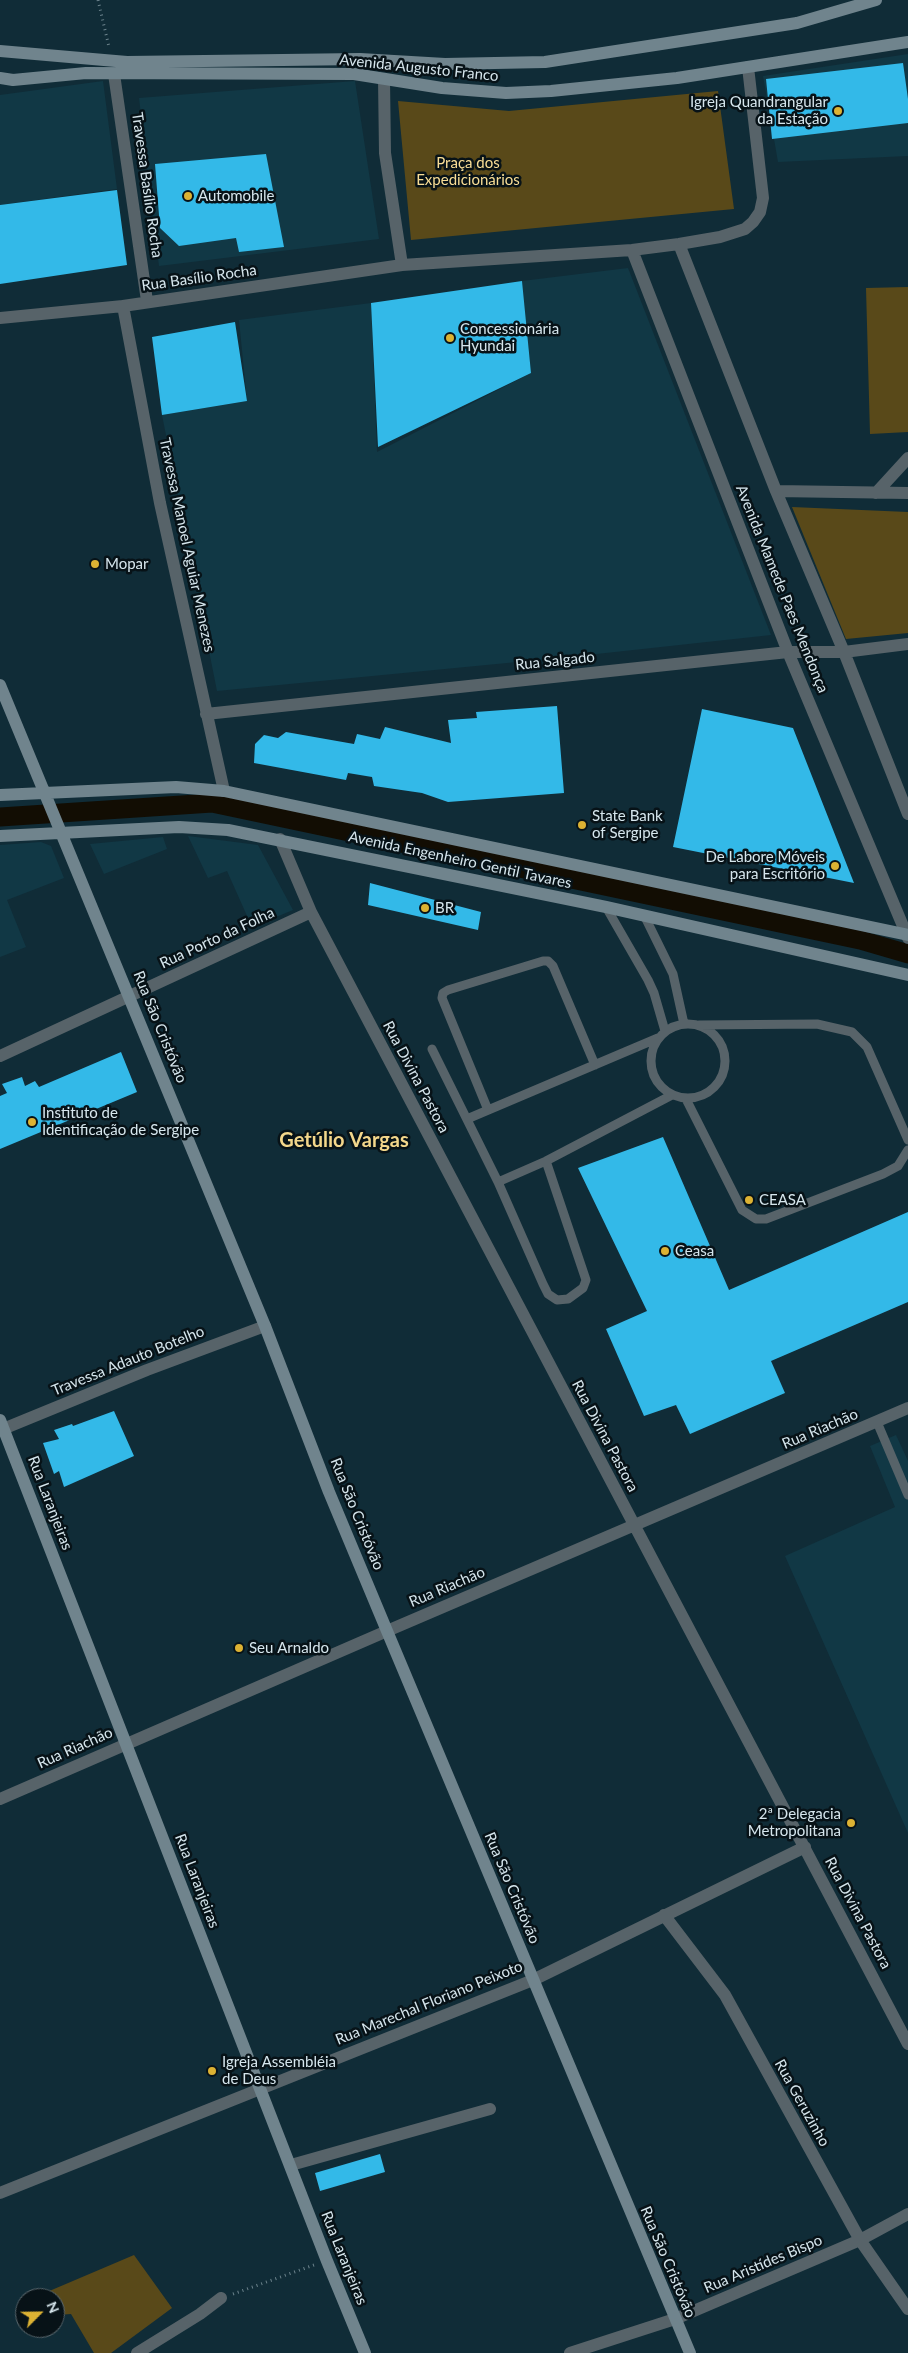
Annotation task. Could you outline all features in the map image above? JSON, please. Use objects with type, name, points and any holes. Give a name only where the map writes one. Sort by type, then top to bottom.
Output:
[{"type":"main road","name":"Avenida Augusto Franco","points":[[0,78],[13,80],[86,73],[114,68],[360,59],[445,64],[545,62],[797,23],[876,0]]},
{"type":"main road","name":"Avenida Augusto Franco","points":[[0,51],[114,68],[354,74],[442,88],[506,93],[677,78],[908,42]]},
{"type":"main road","name":"Rua São Cristóvão","points":[[0,685],[265,1326],[387,1631],[690,2353]]},
{"type":"main road","name":"Avenida Engenheiro Gentil Tavares","points":[[0,795],[176,787],[224,791],[908,936]]},
{"type":"main road","name":"Avenida Engenheiro Gentil Tavares","points":[[0,836],[179,827],[228,830],[280,839],[606,907],[908,975]]},
{"type":"main road","name":"Rua Laranjeiras","points":[[2,1424],[327,2261],[366,2353]]},
{"type":"street","points":[[384,79],[385,153],[402,265],[632,250],[679,244],[745,229],[754,222],[760,212],[762,198],[748,67]]},
{"type":"street","name":"Travessa Basílio Rocha","points":[[114,68],[147,302]]},
{"type":"street","name":"Avenida Augusto Franco","points":[[0,82],[13,80]]},
{"type":"street","name":"Avenida Mamede Paes Mendonça","points":[[679,244],[776,491],[844,652],[908,814]]},
{"type":"street","name":"Avenida Mamede Paes Mendonça","points":[[632,250],[788,652],[908,936]]},
{"type":"street","name":"Rua Basílio Rocha","points":[[0,318],[122,306],[402,265]]},
{"type":"street","name":"Travessa Manoel Aguiar Menezes","points":[[122,306],[160,503],[224,791]]},
{"type":"street","points":[[876,492],[908,458]]},
{"type":"street","points":[[776,491],[908,493]]},
{"type":"street","name":"Rua Salgado","points":[[206,714],[788,652],[844,652],[908,644]]},
{"type":"street","name":"Rua Divina Pastora","points":[[280,839],[311,912],[908,2044]]},
{"type":"street","name":"Rua Porto da Folha","points":[[0,1056],[311,912]]},
{"type":"street","name":"Travessa Adauto Botelho","points":[[2,1424],[265,1326]]},
{"type":"street","name":"Rua Riachão","points":[[0,1799],[634,1524],[908,1408]]},
{"type":"street","name":"Rua Marechal Floriano Peixoto","points":[[0,2193],[261,2087],[533,1980],[805,1846]]},
{"type":"street","name":"Rua Geruzinho","points":[[664,1915],[729,2001],[860,2240],[908,2309]]},
{"type":"street","points":[[290,2165],[490,2109]]},
{"type":"street","name":"Rua Aristídes Bispo","points":[[570,2353],[675,2319],[860,2240],[908,2214]]},
{"type":"street","points":[[137,2353],[200,2314],[221,2298]]},
{"type":"lane","points":[[606,907],[648,980],[666,1031]]},
{"type":"lane","points":[[645,917],[673,974],[684,1024]]},
{"type":"lane","points":[[488,1110],[442,998],[443,993],[448,990],[548,961],[553,966],[594,1064]]},
{"type":"lane","points":[[467,1119],[658,1038],[666,1031],[684,1024],[817,1024],[852,1032],[867,1047],[908,1140]]},
{"type":"lane","points":[[658,1038],[652,1051],[650,1066],[660,1086],[672,1095],[686,1099],[700,1097],[718,1084],[725,1068],[725,1058],[720,1041],[714,1034],[699,1025]]},
{"type":"lane","points":[[432,1049],[498,1182],[545,1289],[557,1300],[568,1299],[583,1288],[586,1280],[546,1160]]},
{"type":"lane","points":[[498,1182],[546,1160],[672,1095]]},
{"type":"lane","points":[[686,1099],[742,1210],[756,1219],[766,1219],[883,1174],[898,1166],[908,1150]]},
{"type":"lane","points":[[877,1422],[908,1495]]},
{"type":"path","points":[[98,0],[114,68]]},
{"type":"path","points":[[221,2298],[327,2261]]},
{"type":"shaded area","name":"Igreja Quandrangular da Estação","points":[[908,54],[908,156],[778,162],[763,76]]},
{"type":"shaded area","points":[[103,81],[117,189],[0,205],[0,95]]},
{"type":"shaded area","points":[[355,81],[379,239],[159,266],[139,98]]},
{"type":"shaded area","points":[[628,268],[771,635],[569,657],[217,691],[162,415],[247,401],[239,320],[371,303],[377,452],[531,373],[522,281]]},
{"type":"shaded area","points":[[188,836],[258,845],[293,910],[252,927],[227,871],[208,878]]},
{"type":"shaded area","points":[[163,837],[167,849],[104,874],[90,844]]},
{"type":"shaded area","points":[[41,842],[51,846],[64,878],[7,900],[26,947],[0,957],[0,845]]},
{"type":"shaded area","points":[[896,1435],[908,1461],[908,1833],[785,1556],[895,1507],[870,1446]]},
{"type":"green space","name":"Praça dos Expedicionários","points":[[718,91],[734,209],[411,240],[398,101],[509,111]]},
{"type":"green space","points":[[908,287],[908,432],[870,434],[866,288]]},
{"type":"green space","points":[[792,507],[908,512],[908,633],[846,639]]},
{"type":"green space","points":[[134,2255],[172,2308],[111,2353],[94,2353],[71,2314],[65,2314],[65,2288],[56,2288]]},
{"type":"building","name":"Igreja Quandrangular da Estação","points":[[903,63],[908,99],[908,123],[772,139],[766,79]]},
{"type":"building","points":[[266,154],[284,247],[239,252],[236,238],[179,246],[160,228],[155,164]]},
{"type":"building","points":[[117,190],[127,265],[0,284],[0,205]]},
{"type":"building","name":"Concessionária Hyundai","points":[[522,281],[531,373],[378,447],[371,303]]},
{"type":"building","points":[[235,322],[247,401],[162,415],[152,337]]},
{"type":"building","points":[[557,706],[564,793],[448,802],[422,793],[374,786],[372,777],[348,773],[346,780],[254,763],[255,744],[264,735],[278,738],[286,732],[354,744],[357,734],[380,739],[385,727],[451,743],[448,720],[477,718],[476,712]]},
{"type":"building","points":[[702,709],[793,728],[854,883],[673,847]]},
{"type":"building","name":"BR","points":[[370,883],[481,912],[478,930],[368,905]]},
{"type":"building","name":"Instituto de Identificação de Sergipe","points":[[121,1052],[137,1092],[0,1149],[0,1096],[7,1093],[2,1084],[22,1077],[25,1086],[35,1081],[39,1087]]},
{"type":"building","name":"Ceasa","points":[[663,1137],[729,1290],[908,1212],[908,1302],[771,1361],[785,1393],[690,1434],[676,1405],[644,1416],[606,1329],[647,1311],[578,1168]]},
{"type":"building","points":[[114,1411],[134,1456],[64,1487],[59,1471],[54,1474],[43,1443],[59,1439],[54,1430],[72,1424],[73,1426]]},
{"type":"building","points":[[380,2154],[385,2172],[320,2191],[315,2173]]},
{"type":"waterway","points":[[0,817],[212,803],[860,940],[908,954]]},
{"type":"place","name":"Igreja Quandrangular da Estação","points":[[838,111]]},
{"type":"place","name":"Automobile","points":[[188,196]]},
{"type":"place","name":"Concessionária Hyundai","points":[[450,338]]},
{"type":"place","name":"Mopar","points":[[95,564]]},
{"type":"place","name":"State Bank of Sergipe","points":[[582,825]]},
{"type":"place","name":"De Labore Móveis para Escritório","points":[[835,866]]},
{"type":"place","name":"BR","points":[[425,908]]},
{"type":"place","name":"Instituto de Identificação de Sergipe","points":[[32,1122]]},
{"type":"place","name":"CEASA","points":[[749,1200]]},
{"type":"place","name":"Ceasa","points":[[665,1251]]},
{"type":"place","name":"Seu Arnaldo","points":[[239,1648]]},
{"type":"place","name":"2ª Delegacia Metropolitana","points":[[851,1823]]},
{"type":"place","name":"Igreja Assembléia de Deus","points":[[212,2071]]},
{"type":"district","name":"Getúlio Vargas","points":[[344,1141]]}]
